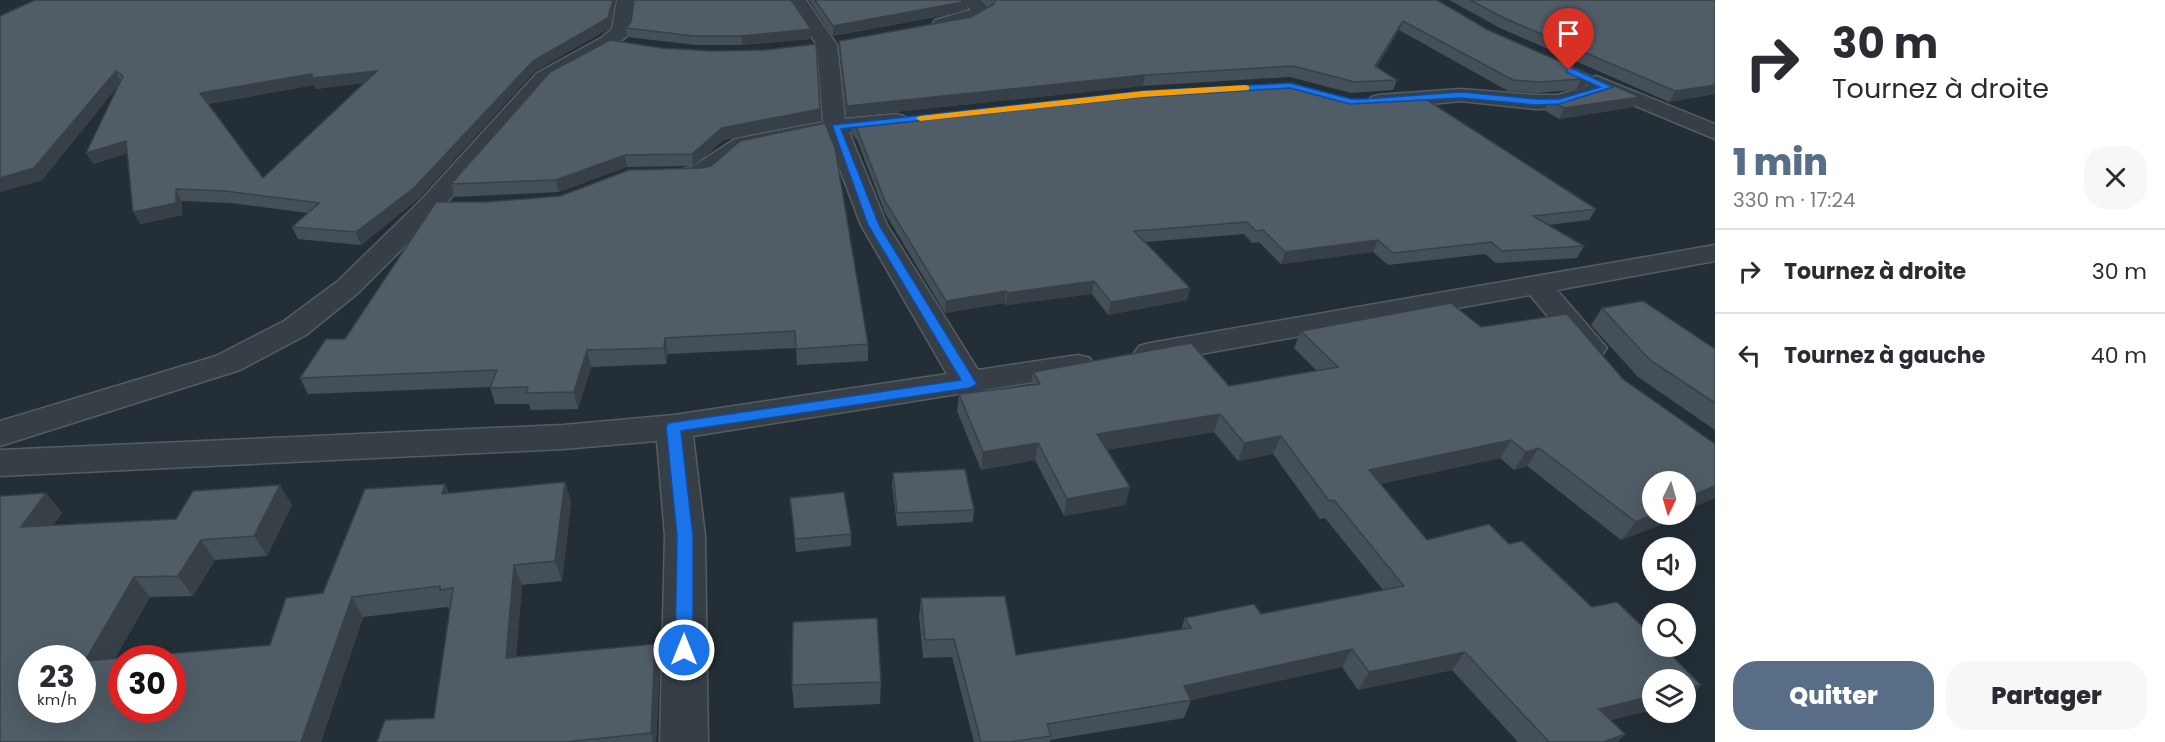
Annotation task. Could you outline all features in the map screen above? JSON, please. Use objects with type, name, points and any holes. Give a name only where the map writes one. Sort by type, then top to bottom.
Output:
[{"type":"street","points":[[0,434],[228,363],[295,328],[348,287],[441,207],[544,77],[620,45],[626,0]]},
{"type":"street","points":[[797,0],[827,45],[836,127],[874,225],[970,384]]},
{"type":"street","points":[[924,27],[963,20],[983,11],[970,0]]},
{"type":"street","points":[[1576,73],[1715,132]]},
{"type":"street","points":[[1357,102],[1461,95],[1536,102],[1559,101],[1608,87]]},
{"type":"street","points":[[657,176],[702,174],[732,147],[836,127],[921,118]]},
{"type":"street","points":[[0,463],[148,458],[563,437],[674,427],[970,384],[1538,286],[1715,253]]},
{"type":"street","points":[[1538,286],[1610,370]]},
{"type":"street","points":[[674,427],[685,536],[684,742]]},
{"type":"building","points":[[35,0],[613,0],[608,18],[533,61],[414,188],[356,232],[292,227],[319,203],[225,191],[176,189],[176,203],[133,212],[126,141],[86,153],[123,76],[116,71],[34,168],[0,178],[0,16]],"holes":[[[377,71],[263,178],[200,93],[312,74],[312,78]]]},
{"type":"building","points":[[634,0],[791,0],[811,29],[742,36],[694,36],[626,28],[631,22]]},
{"type":"building","points":[[815,0],[967,0],[833,26]]},
{"type":"building","points":[[995,0],[1437,0],[1488,30],[1591,75],[1581,79],[1541,82],[1513,80],[1403,21],[1375,66],[1397,80],[1355,82],[1293,66],[1145,75],[847,106],[839,41],[971,17],[994,4]]},
{"type":"building","points":[[1470,0],[1715,0],[1715,85],[1675,91],[1504,18]]},
{"type":"building","points":[[610,40],[661,48],[713,51],[765,50],[816,44],[820,109],[722,128],[692,154],[625,155],[556,180],[451,184],[550,72]]},
{"type":"building","points":[[1292,83],[1353,101],[1421,96],[1596,209],[1533,216],[1584,246],[1502,251],[1491,242],[1393,253],[1378,240],[1285,252],[1263,230],[1256,231],[1247,222],[1134,231],[1190,288],[1111,302],[1094,281],[1007,293],[1006,291],[946,301],[885,201],[857,129],[852,123],[1145,92]]},
{"type":"building","points":[[1615,86],[1640,97],[1564,108],[1549,100],[1585,96]]},
{"type":"building","points":[[825,123],[835,148],[868,344],[796,349],[795,331],[665,338],[664,348],[587,350],[574,392],[526,393],[528,387],[490,388],[497,370],[300,378],[326,339],[345,339],[436,202],[485,202],[560,196],[629,170],[711,166],[740,141]]},
{"type":"building","points":[[1643,301],[1715,349],[1715,403],[1650,360],[1602,308]]},
{"type":"building","points":[[1451,303],[1481,327],[1567,314],[1623,379],[1715,444],[1715,486],[1696,494],[1696,471],[1642,471],[1642,519],[1636,522],[1539,448],[1526,452],[1511,440],[1369,470],[1427,540],[1489,524],[1509,544],[1522,541],[1592,607],[1617,602],[1642,626],[1642,657],[1673,657],[1685,669],[1642,669],[1642,699],[1599,709],[1625,734],[1603,742],[1549,742],[1465,652],[1369,672],[1352,649],[1184,686],[1191,700],[1047,724],[1051,736],[1009,742],[981,742],[954,639],[925,640],[921,598],[1005,596],[1016,655],[1191,628],[1185,618],[1254,604],[1261,614],[1404,586],[1334,500],[1329,501],[1281,436],[1244,443],[1220,414],[1097,434],[1130,487],[1067,499],[1038,443],[983,452],[959,394],[1040,384],[1033,372],[1191,343],[1229,386],[1338,367],[1301,331]]},
{"type":"building","points":[[965,469],[974,510],[897,513],[893,473]]},
{"type":"building","points":[[565,482],[555,561],[514,565],[506,658],[655,644],[651,733],[565,742],[377,742],[385,720],[434,718],[453,588],[440,590],[440,586],[352,597],[301,742],[0,742],[0,496],[46,493],[21,527],[176,519],[193,491],[280,485],[254,536],[201,540],[178,576],[134,577],[94,645],[18,645],[18,723],[96,723],[96,660],[108,659],[108,723],[186,723],[186,652],[270,645],[286,598],[323,593],[365,489],[445,484],[442,494]]},
{"type":"building","points":[[844,492],[851,534],[795,539],[790,498]]},
{"type":"building","points":[[877,618],[881,682],[792,685],[793,622]]},
{"type":"slow traffic","points":[[920,118],[1143,94],[1246,88]]},
{"type":"route","points":[[684,650],[685,536],[674,427],[970,384],[874,225],[836,127],[1143,94],[1290,86],[1350,102],[1461,95],[1536,102],[1559,101],[1579,98],[1608,87],[1569,70]]}]
